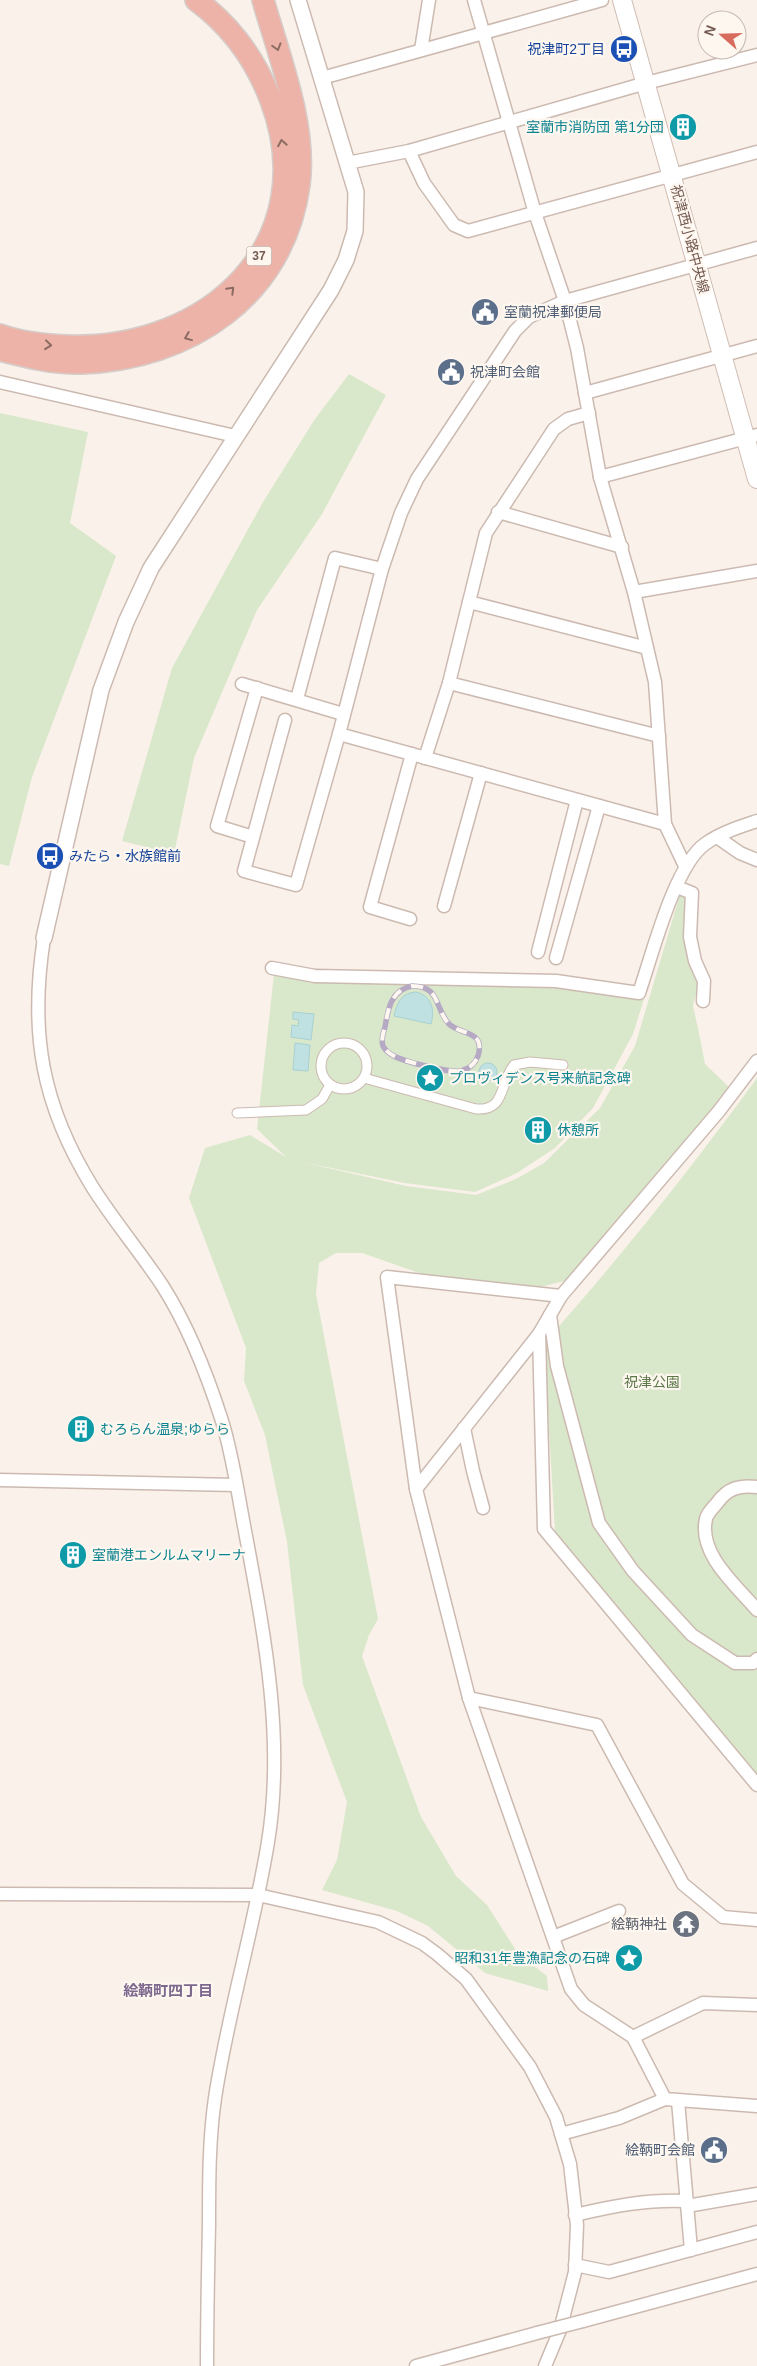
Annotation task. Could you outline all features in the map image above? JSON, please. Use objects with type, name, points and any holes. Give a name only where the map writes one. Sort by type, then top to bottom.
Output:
[{"type":"highway","name":"37","points":[[0,335],[48,346],[92,347],[136,340],[169,328],[206,311],[230,292],[253,264],[271,236],[283,187],[283,151],[277,117],[252,58],[228,29],[196,0]]},
{"type":"highway","name":"37","points":[[0,350],[32,358],[82,363],[138,355],[202,331],[239,304],[270,267],[290,228],[299,184],[298,143],[292,105],[263,0]]},
{"type":"main road","name":"祝津西小路中央線","points":[[622,0],[673,175],[722,356],[751,436],[757,479]]},
{"type":"street","points":[[207,2366],[209,2157],[215,2098],[269,1838],[274,1777],[273,1709],[263,1633],[224,1426],[204,1367],[164,1288],[95,1191],[74,1154],[49,1094],[40,1056],[38,1025],[40,968],[44,938],[101,690],[126,622],[151,568],[331,290],[346,260],[356,230],[356,192],[298,0]]},
{"type":"street","points":[[421,50],[429,0]]},
{"type":"street","points":[[474,0],[535,213],[565,301],[585,393],[600,477],[622,547],[655,682],[665,824],[685,866]]},
{"type":"street","points":[[322,78],[602,0]]},
{"type":"street","points":[[347,163],[409,151],[646,83],[757,55]]},
{"type":"street","points":[[409,151],[424,183],[454,225],[468,231],[757,152]]},
{"type":"street","points":[[285,720],[244,871],[296,885],[339,734],[382,569],[401,513],[417,479],[515,331],[529,317],[565,301],[757,248]]},
{"type":"street","points":[[585,393],[757,346]]},
{"type":"street","points":[[0,382],[235,436]]},
{"type":"street","points":[[425,758],[449,683],[486,533],[554,429],[568,419],[588,413]]},
{"type":"street","points":[[600,477],[751,436]]},
{"type":"street","points":[[498,512],[622,547]]},
{"type":"street","points":[[297,699],[335,558],[382,569]]},
{"type":"street","points":[[634,592],[757,571]]},
{"type":"street","points":[[469,602],[647,648]]},
{"type":"street","points":[[449,683],[659,736]]},
{"type":"street","points":[[242,684],[343,714]]},
{"type":"street","points":[[253,837],[217,826],[257,688]]},
{"type":"street","points":[[339,734],[665,824]]},
{"type":"street","points":[[410,919],[370,907],[412,754]]},
{"type":"street","points":[[444,906],[481,773]]},
{"type":"street","points":[[538,952],[577,800]]},
{"type":"street","points":[[556,958],[599,806]]},
{"type":"street","points":[[272,968],[315,976],[556,981],[639,993],[685,866],[704,845],[757,820]]},
{"type":"street","points":[[717,838],[740,853],[757,860]]},
{"type":"street","points":[[677,887],[692,893],[690,937],[695,961],[704,981],[704,1001]]},
{"type":"street","points":[[340,1044],[348,1044],[361,1051],[367,1065],[364,1078],[352,1088],[345,1089],[330,1085],[325,1079],[321,1065],[327,1051],[340,1044]]},
{"type":"street","points":[[416,1489],[539,1334],[561,1296],[719,1111],[757,1061]]},
{"type":"street","points":[[364,1078],[476,1109],[487,1109],[494,1106],[500,1098],[508,1073],[514,1065],[530,1062],[563,1065]]},
{"type":"street","points":[[237,1113],[306,1110],[322,1099],[330,1085]]},
{"type":"street","points":[[561,1296],[387,1277],[416,1489],[469,1698],[571,1989],[584,2005],[633,2037],[665,2100]]},
{"type":"street","points":[[550,1315],[557,1366],[599,1524],[633,1571],[692,1635],[735,1663],[753,1663],[757,1659]]},
{"type":"street","points":[[539,1334],[544,1529],[757,1786]]},
{"type":"street","points":[[464,1428],[483,1508]]},
{"type":"street","points":[[0,1480],[236,1485]]},
{"type":"street","points":[[757,1486],[742,1485],[723,1494],[706,1517],[706,1534],[710,1554],[757,1610]]},
{"type":"street","points":[[469,1698],[596,1725],[683,1884],[723,1917],[757,1920]]},
{"type":"street","points":[[0,1894],[258,1895],[378,1922],[422,1943],[466,1979],[530,2067],[556,2117],[570,2164],[576,2215],[575,2266],[560,2330],[545,2366]]},
{"type":"street","points":[[553,1937],[619,1911]]},
{"type":"street","points":[[633,2037],[703,2003],[757,2005]]},
{"type":"street","points":[[561,2134],[618,2118],[665,2100],[757,2106]]},
{"type":"street","points":[[678,2102],[691,2250]]},
{"type":"street","points":[[576,2215],[628,2203],[687,2203],[757,2194]]},
{"type":"street","points":[[575,2266],[609,2272],[757,2232]]},
{"type":"street","points":[[416,2366],[757,2274]]},
{"type":"green space","points":[[349,374],[386,395],[322,514],[257,610],[194,758],[174,854],[122,841],[172,668],[263,502],[315,419]]},
{"type":"green space","points":[[0,413],[88,432],[70,523],[116,556],[32,777],[9,866],[0,864]]},
{"type":"green space","points":[[681,891],[690,893],[701,974],[693,1006],[705,1064],[730,1088],[669,1169],[569,1280],[536,1288],[425,1275],[362,1253],[336,1253],[319,1263],[316,1294],[378,1619],[369,1635],[362,1656],[421,1817],[456,1876],[487,1905],[519,1955],[547,1976],[548,1991],[485,1973],[428,1926],[397,1911],[322,1890],[337,1860],[347,1802],[303,1685],[287,1542],[265,1435],[244,1381],[246,1348],[189,1198],[205,1148],[250,1135],[286,1157],[257,1129],[274,974],[557,986],[644,999],[633,1034],[593,1108],[555,1148],[517,1173],[475,1192],[405,1183],[302,1162],[406,1186],[476,1195],[516,1179],[544,1163],[600,1108],[635,1046]]},
{"type":"green space","name":"祝津公園","points":[[757,1078],[757,1775],[555,1531],[544,1343],[654,1213]]},
{"type":"water","points":[[416,992],[426,997],[431,1004],[433,1014],[431,1024],[394,1016],[403,997]]},
{"type":"water","points":[[293,1012],[314,1014],[311,1040],[291,1037],[292,1025],[298,1026],[299,1020],[293,1019]]},
{"type":"water","points":[[295,1043],[310,1045],[308,1071],[293,1070]]},
{"type":"water","points":[[488,1063],[494,1066],[497,1072],[494,1078],[488,1081],[482,1078],[479,1072],[482,1066]]},
{"type":"railway","points":[[412,986],[428,990],[436,999],[444,1018],[449,1024],[475,1037],[480,1048],[478,1056],[469,1067],[461,1071],[447,1070],[408,1061],[386,1050],[382,1044],[382,1036],[389,1007],[399,992],[412,986]]},
{"type":"place","name":"祝津町2丁目","points":[[624,49]]},
{"type":"place","name":"室蘭市消防団 第1分団","points":[[683,127]]},
{"type":"place","name":"室蘭祝津郵便局","points":[[485,312]]},
{"type":"place","name":"祝津町会館","points":[[451,372]]},
{"type":"place","name":"みたら・水族館前","points":[[50,856]]},
{"type":"place","name":"プロヴィデンス号来航記念碑","points":[[430,1078]]},
{"type":"place","name":"休憩所","points":[[538,1130]]},
{"type":"place","name":"むろらん温泉;ゆらら","points":[[81,1429]]},
{"type":"place","name":"室蘭港エンルムマリーナ","points":[[73,1555]]},
{"type":"place","name":"絵鞆神社","points":[[686,1924]]},
{"type":"place","name":"昭和31年豊漁記念の石碑","points":[[629,1958]]},
{"type":"place","name":"絵鞆町会館","points":[[714,2150]]},
{"type":"district","name":"絵鞆町四丁目","points":[[168,1991]]}]
